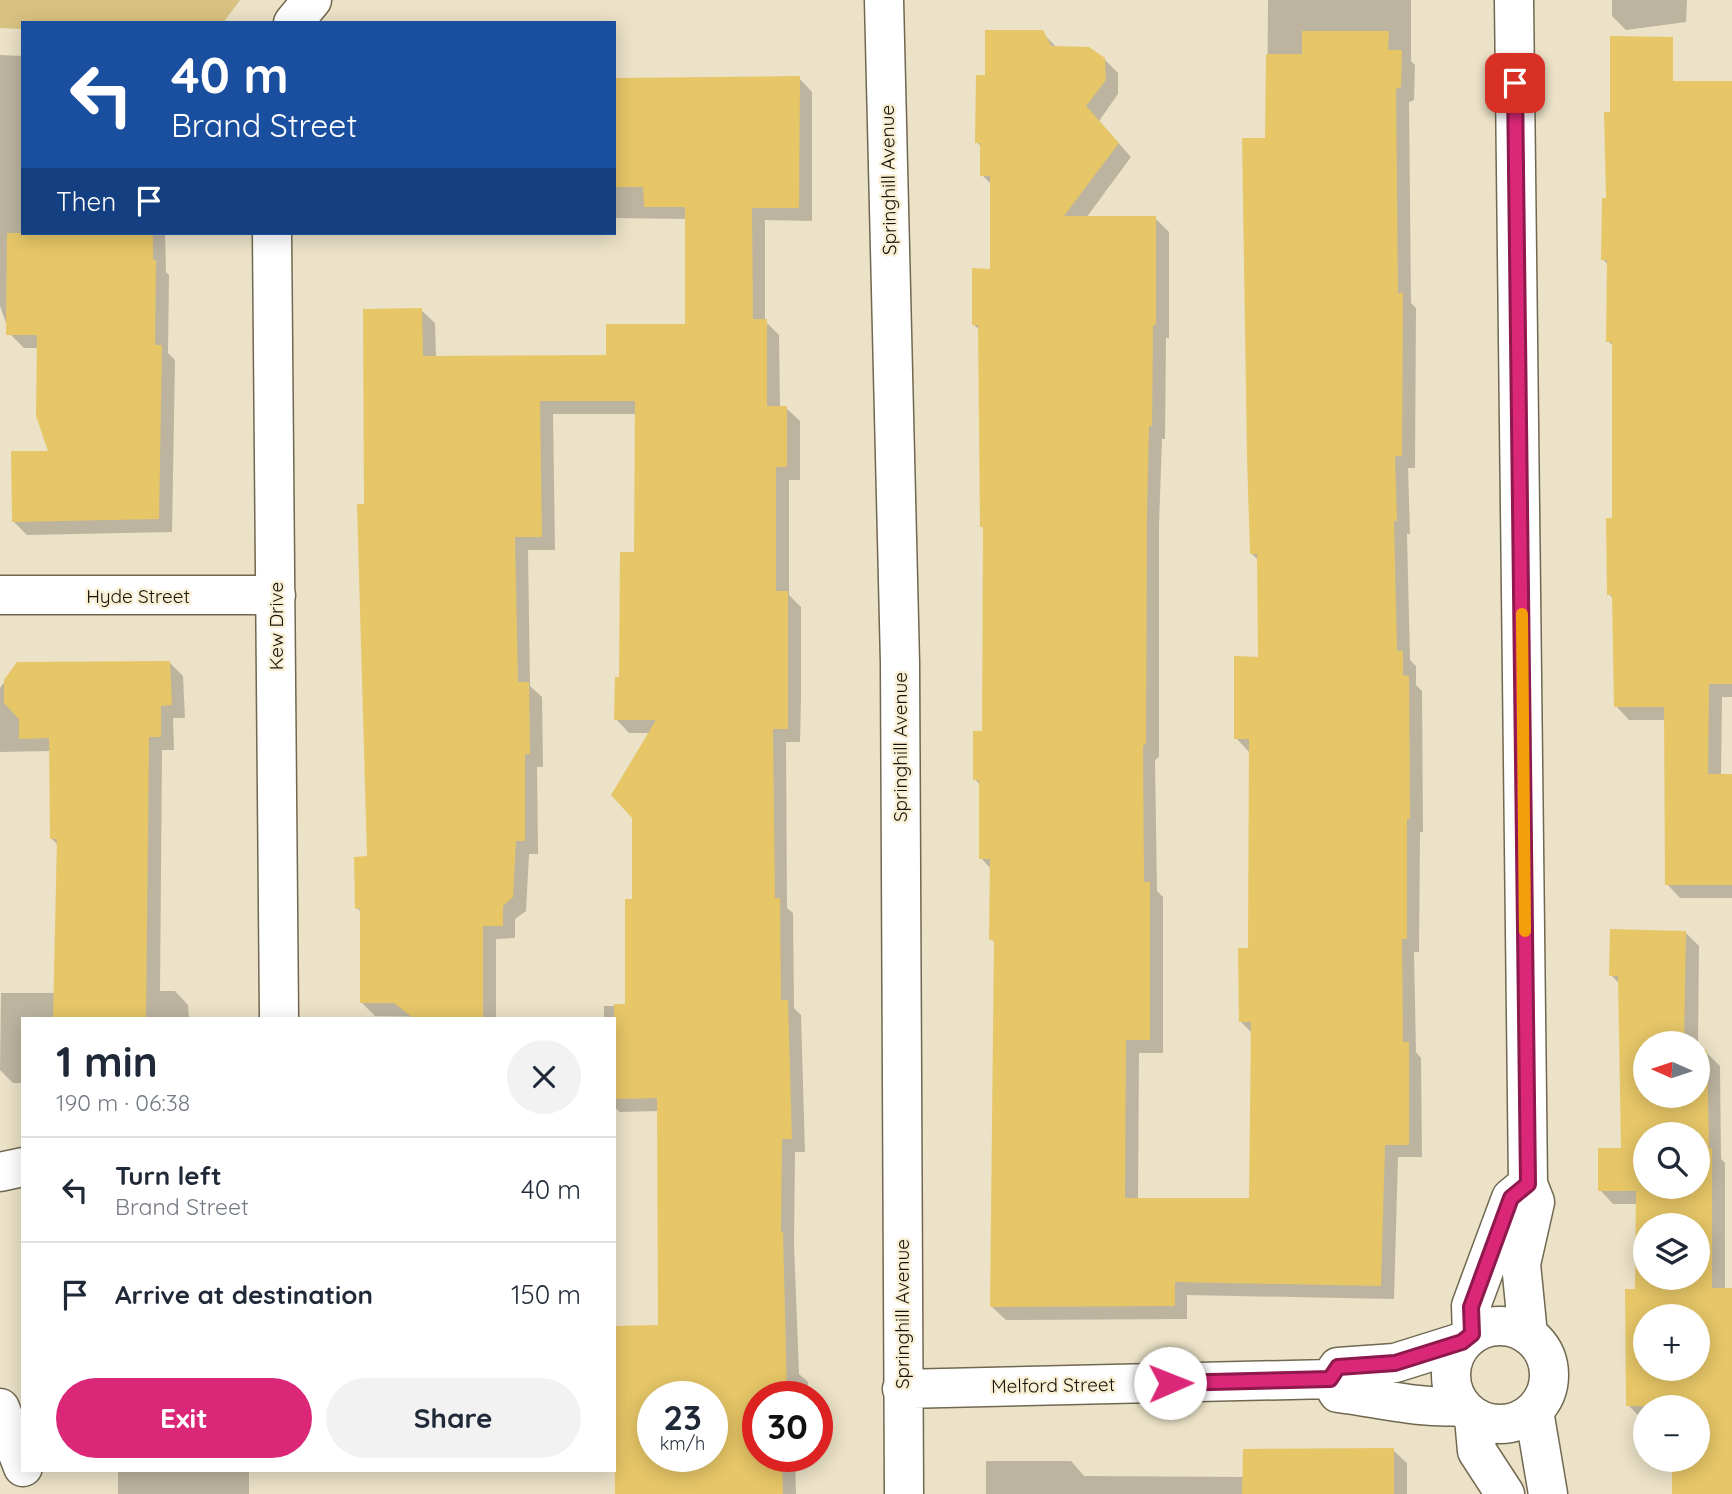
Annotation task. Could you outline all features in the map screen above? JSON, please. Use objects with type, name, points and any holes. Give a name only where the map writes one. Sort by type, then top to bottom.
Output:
[{"type":"street","points":[[295,21],[312,0]]},
{"type":"street","name":"Springhill Avenue","points":[[884,0],[900,663],[904,1494]]},
{"type":"street","points":[[1514,0],[1528,1184],[1535,1202],[1521,1264],[1528,1335]]},
{"type":"street","name":"Kew Drive","points":[[272,235],[279,1017]]},
{"type":"street","name":"Hyde Street","points":[[0,595],[276,595]]},
{"type":"street","points":[[0,1172],[21,1167]]},
{"type":"street","points":[[1467,1338],[1471,1307],[1511,1198],[1528,1184]]},
{"type":"street","points":[[1330,1379],[1338,1393],[1401,1400],[1430,1408],[1467,1412],[1499,1425],[1524,1419],[1534,1411],[1548,1386],[1549,1372],[1539,1345],[1528,1335],[1507,1326],[1482,1328],[1467,1338],[1453,1357],[1452,1390],[1467,1412],[1477,1451],[1504,1494]]},
{"type":"street","name":"Melford Street","points":[[902,1389],[1330,1379],[1338,1367],[1395,1363],[1467,1338]]},
{"type":"street","points":[[0,1408],[21,1464]]},
{"type":"street","points":[[1534,1411],[1548,1494]]},
{"type":"street","points":[[24,1472],[33,1494]]},
{"type":"shaded area","points":[[0,0],[240,0],[224,21],[21,21],[21,29],[0,28]]},
{"type":"building","points":[[985,30],[1043,30],[1051,46],[1089,47],[1105,58],[1106,80],[1086,106],[1119,143],[1064,216],[1156,216],[1156,325],[1153,325],[1152,426],[1149,426],[1147,511],[1146,743],[1143,746],[1144,882],[1150,882],[1150,1040],[1126,1040],[1125,1198],[1249,1198],[1251,1022],[1239,1022],[1238,948],[1248,948],[1249,739],[1234,739],[1234,656],[1258,657],[1257,554],[1250,554],[1242,138],[1265,138],[1266,54],[1302,54],[1302,31],[1389,31],[1388,50],[1402,50],[1401,87],[1396,89],[1398,294],[1403,292],[1402,456],[1395,456],[1397,521],[1394,521],[1397,651],[1403,651],[1403,675],[1409,676],[1407,939],[1402,939],[1403,1042],[1409,1042],[1409,1145],[1385,1145],[1381,1286],[1175,1282],[1175,1306],[990,1307],[994,940],[989,940],[990,859],[979,859],[979,780],[973,780],[973,731],[982,731],[983,527],[980,527],[978,325],[972,325],[972,268],[990,269],[990,176],[980,176],[980,143],[975,143],[976,75],[985,75]]},
{"type":"building","points":[[1610,36],[1673,37],[1673,81],[1732,81],[1732,684],[1709,684],[1708,774],[1732,774],[1732,885],[1665,885],[1664,707],[1614,707],[1612,595],[1607,595],[1606,518],[1612,518],[1612,342],[1606,342],[1607,260],[1601,260],[1602,198],[1606,198],[1604,112],[1610,112]]},
{"type":"building","points":[[800,76],[799,208],[752,208],[753,319],[767,319],[767,406],[787,406],[787,467],[776,467],[776,591],[788,591],[788,729],[773,729],[775,898],[780,898],[781,1000],[788,1000],[792,1139],[782,1139],[781,1232],[787,1381],[742,1381],[742,1472],[782,1472],[783,1494],[615,1494],[616,1326],[658,1325],[657,1098],[616,1099],[614,1004],[625,1004],[625,899],[632,899],[632,818],[611,795],[656,720],[614,720],[615,677],[619,677],[620,552],[634,552],[635,401],[540,401],[542,537],[515,537],[518,682],[529,682],[530,754],[525,754],[525,841],[516,841],[513,897],[503,906],[503,926],[483,926],[483,1017],[412,1017],[394,1003],[360,1003],[360,908],[355,909],[354,857],[367,856],[357,504],[364,504],[363,309],[422,308],[423,356],[606,355],[606,324],[685,324],[685,207],[644,207],[643,187],[616,187],[616,78]]},
{"type":"building","points":[[7,233],[153,235],[153,260],[156,260],[155,345],[162,345],[159,519],[12,522],[11,451],[48,451],[36,416],[37,335],[6,335]]},
{"type":"building","points":[[170,661],[172,705],[161,706],[161,737],[149,737],[146,1017],[53,1017],[57,839],[50,839],[49,738],[19,739],[19,719],[4,703],[4,680],[17,662]]},
{"type":"building","points":[[1610,929],[1686,931],[1684,1031],[1633,1031],[1633,1108],[1708,1108],[1708,1122],[1633,1122],[1633,1191],[1598,1191],[1598,1148],[1621,1148],[1618,976],[1609,976]]},
{"type":"building","points":[[1712,1148],[1712,1288],[1732,1288],[1732,1494],[1672,1494],[1672,1472],[1710,1472],[1710,1395],[1633,1395],[1633,1406],[1626,1406],[1625,1289],[1710,1290],[1710,1213],[1636,1213],[1636,1199],[1710,1199]]},
{"type":"building","points":[[1394,1448],[1394,1494],[1242,1494],[1243,1449]]},
{"type":"slow traffic","points":[[1522,614],[1525,931]]},
{"type":"route","points":[[1170,1383],[1330,1379],[1338,1367],[1395,1363],[1462,1342],[1472,1334],[1471,1307],[1511,1198],[1528,1184],[1515,83]]}]
